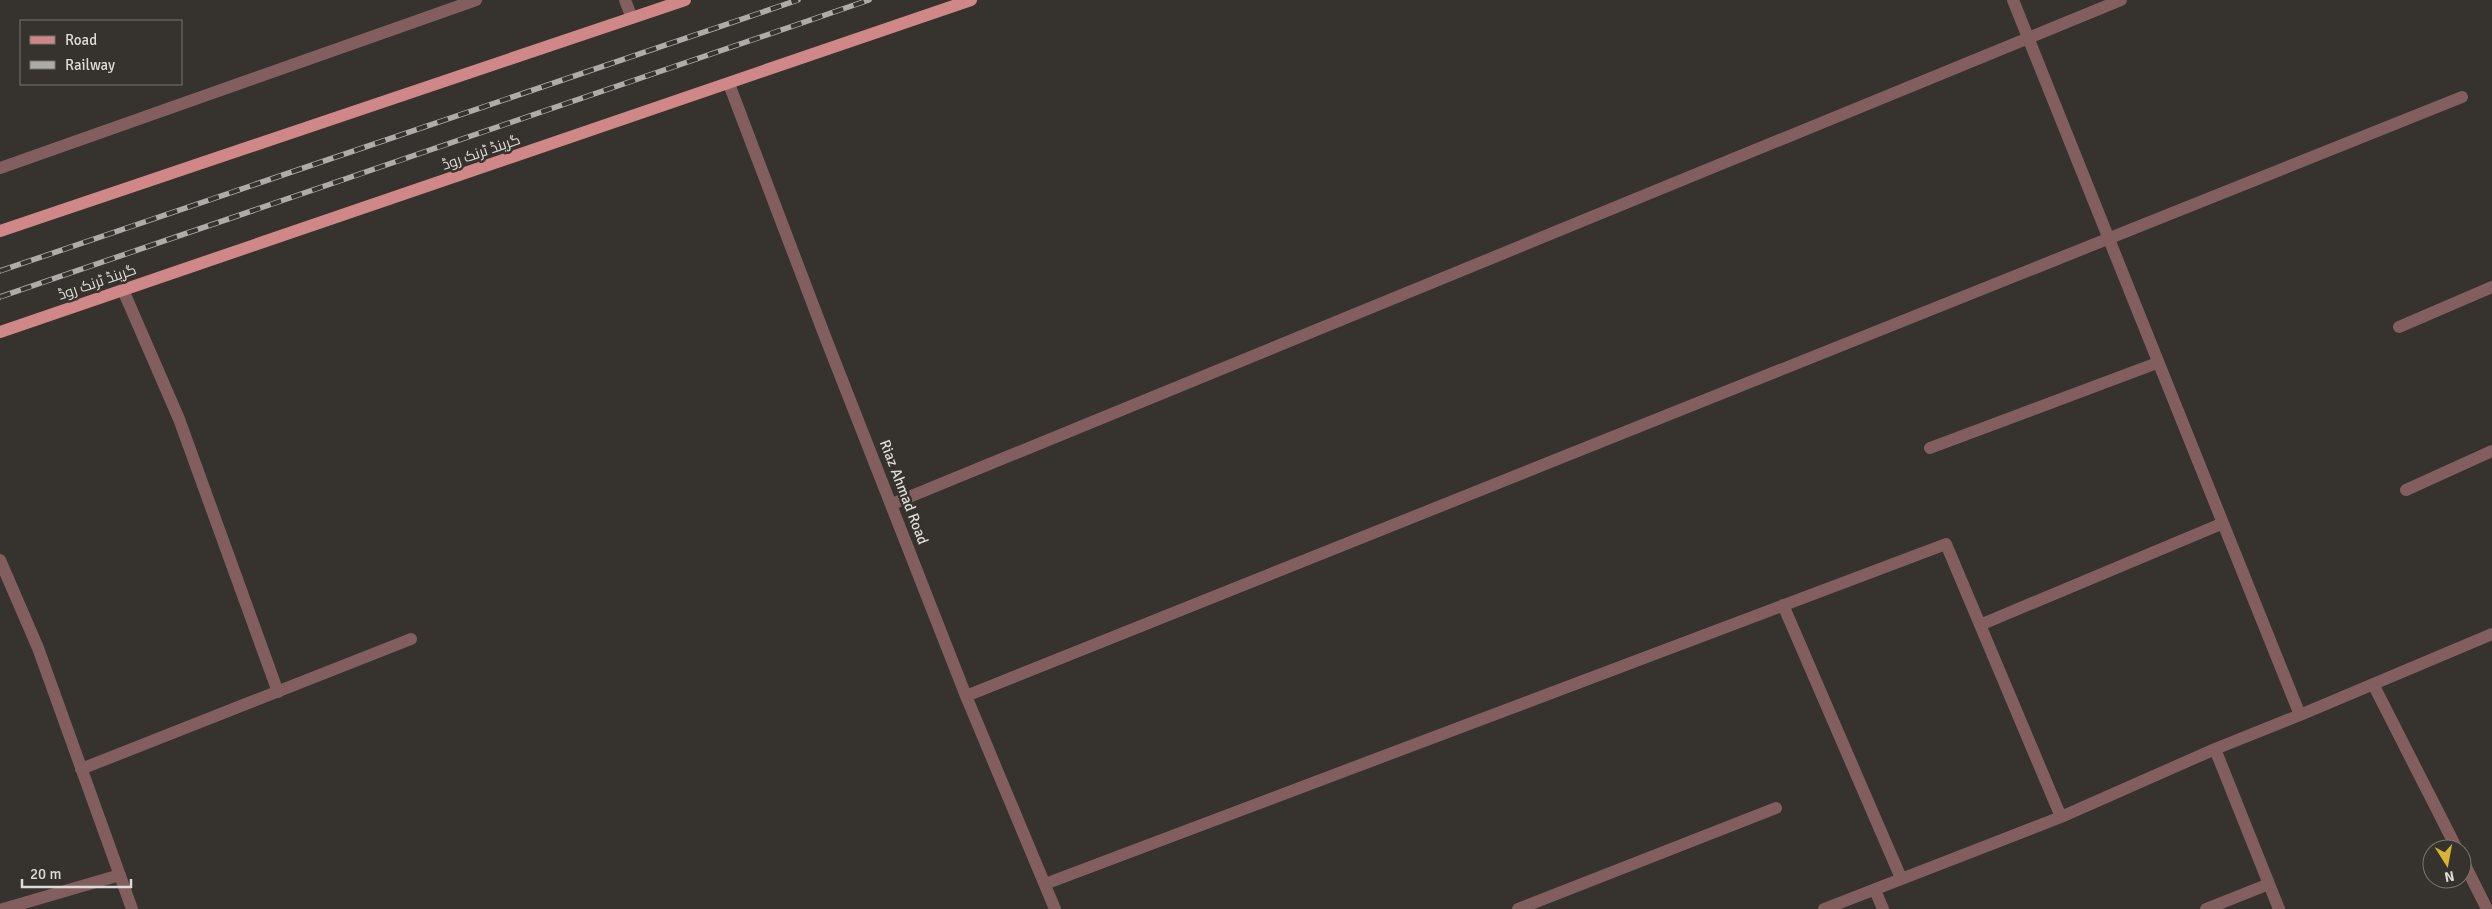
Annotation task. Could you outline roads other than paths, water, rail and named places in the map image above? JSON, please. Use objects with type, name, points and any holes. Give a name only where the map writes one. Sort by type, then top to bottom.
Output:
[{"type":"main road","points":[[0,231],[686,0]]},
{"type":"main road","name":"گرینڈ ٹرنک روڈ","points":[[0,332],[972,0]]},
{"type":"street","points":[[1,164],[476,0]]},
{"type":"street","points":[[624,0],[632,18]]},
{"type":"street","points":[[2013,0],[2221,524],[2300,715]]},
{"type":"street","points":[[892,504],[2121,0]]},
{"type":"street","name":"Riaz Ahmad Road","points":[[730,84],[823,330],[966,696],[1055,909]]},
{"type":"street","points":[[966,696],[2462,97]]},
{"type":"street","points":[[2399,326],[2492,287]]},
{"type":"street","points":[[123,290],[179,419],[278,692]]},
{"type":"street","points":[[1930,448],[2157,363]]},
{"type":"street","points":[[2406,490],[2492,451]]},
{"type":"street","points":[[1980,625],[2221,524]]},
{"type":"street","points":[[1045,884],[1946,544],[2061,817]]},
{"type":"street","points":[[0,560],[38,648],[132,909]]},
{"type":"street","points":[[1783,605],[1901,878]]},
{"type":"street","points":[[1824,909],[2061,817],[2215,749],[2492,634]]},
{"type":"street","points":[[81,769],[411,639]]},
{"type":"street","points":[[2373,684],[2452,839]]},
{"type":"street","points":[[2215,749],[2279,909]]},
{"type":"street","points":[[1518,909],[1776,808]]},
{"type":"street","points":[[3,909],[120,875]]},
{"type":"street","points":[[2472,879],[2487,909]]},
{"type":"street","points":[[2206,909],[2269,884]]},
{"type":"street","points":[[1875,890],[1883,909]]},
{"type":"railway","points":[[0,271],[798,0]]},
{"type":"railway","points":[[0,297],[869,0]]}]
